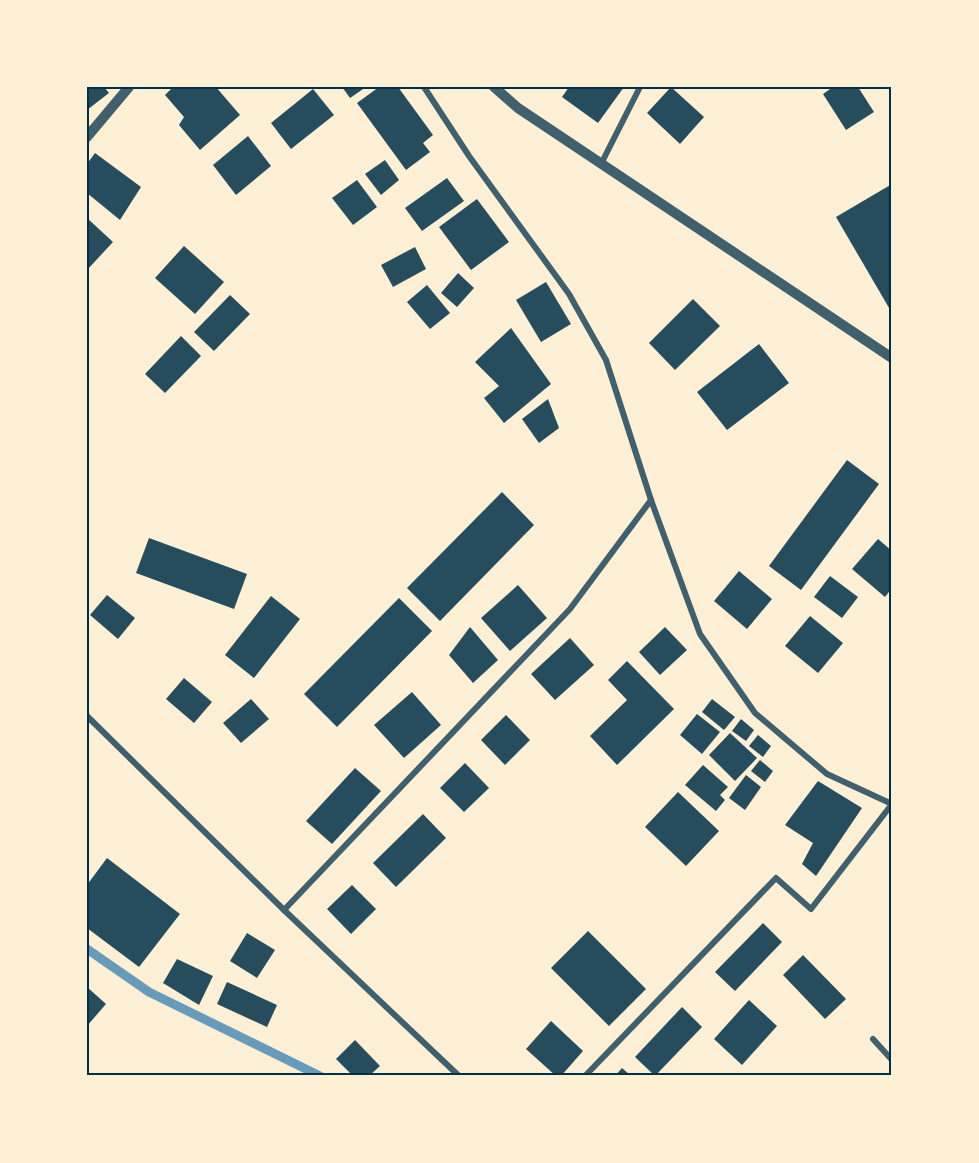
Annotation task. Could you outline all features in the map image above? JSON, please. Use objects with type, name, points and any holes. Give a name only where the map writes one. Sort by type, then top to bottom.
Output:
[{"type":"street","points":[[87,137],[129,87]]},
{"type":"street","points":[[424,87],[469,156],[569,294],[606,360],[651,500],[700,634],[755,713],[827,774],[892,804],[812,909],[776,878],[585,1076]]},
{"type":"street","points":[[494,87],[518,108],[892,358]]},
{"type":"street","points":[[601,164],[640,87]]},
{"type":"street","points":[[284,910],[570,609],[651,500]]},
{"type":"street","points":[[87,716],[284,910],[459,1076]]},
{"type":"street","points":[[873,1039],[892,1060]]},
{"type":"building","points":[[87,87],[104,87],[109,93],[87,110]]},
{"type":"building","points":[[173,87],[216,87],[240,115],[200,150],[179,125],[184,117],[165,95]]},
{"type":"building","points":[[342,87],[366,87],[350,98]]},
{"type":"building","points":[[379,87],[398,87],[433,135],[423,143],[430,152],[406,170],[357,103]]},
{"type":"building","points":[[569,87],[624,87],[598,123],[562,97]]},
{"type":"building","points":[[671,87],[704,117],[680,144],[647,113]]},
{"type":"building","points":[[833,87],[858,87],[874,112],[846,130],[823,94]]},
{"type":"building","points":[[313,89],[334,115],[291,149],[271,123]]},
{"type":"building","points":[[248,136],[271,166],[236,195],[213,165]]},
{"type":"building","points":[[95,153],[141,187],[120,220],[87,193],[87,164]]},
{"type":"building","points":[[385,160],[399,180],[381,195],[365,174]]},
{"type":"building","points":[[447,178],[464,201],[422,231],[405,208]]},
{"type":"building","points":[[357,180],[377,207],[353,225],[332,198]]},
{"type":"building","points":[[892,184],[892,313],[836,217]]},
{"type":"building","points":[[477,199],[509,242],[471,270],[439,227]]},
{"type":"building","points":[[87,218],[113,242],[87,270]]},
{"type":"building","points":[[184,246],[224,282],[195,314],[155,278]]},
{"type":"building","points":[[415,247],[426,269],[393,287],[381,265]]},
{"type":"building","points":[[458,273],[474,288],[457,307],[441,293]]},
{"type":"building","points":[[546,282],[571,324],[541,342],[516,300]]},
{"type":"building","points":[[427,285],[450,313],[430,329],[407,302]]},
{"type":"building","points":[[230,295],[250,314],[214,351],[194,332]]},
{"type":"building","points":[[693,299],[720,326],[675,370],[649,343]]},
{"type":"building","points":[[511,328],[551,384],[504,423],[484,398],[499,386],[475,362]]},
{"type":"building","points":[[181,336],[201,356],[165,393],[145,374]]},
{"type":"building","points":[[759,344],[789,383],[727,430],[697,392]]},
{"type":"building","points":[[548,399],[559,428],[539,443],[522,419]]},
{"type":"building","points":[[847,460],[879,484],[801,590],[769,566]]},
{"type":"building","points":[[502,492],[534,525],[440,621],[407,588]]},
{"type":"building","points":[[149,538],[247,574],[234,609],[136,573]]},
{"type":"building","points":[[878,539],[892,551],[892,588],[885,597],[852,569]]},
{"type":"building","points":[[739,571],[772,599],[747,629],[714,601]]},
{"type":"building","points":[[830,576],[858,597],[842,618],[814,597]]},
{"type":"building","points":[[518,585],[547,618],[510,651],[481,618]]},
{"type":"building","points":[[107,595],[135,618],[118,639],[90,615]]},
{"type":"building","points":[[271,596],[300,619],[254,678],[225,655]]},
{"type":"building","points":[[399,598],[432,631],[337,727],[304,694]]},
{"type":"building","points":[[810,616],[843,643],[818,673],[785,646]]},
{"type":"building","points":[[470,627],[498,660],[473,683],[449,655]]},
{"type":"building","points":[[665,627],[687,650],[660,675],[639,652]]},
{"type":"building","points":[[570,638],[594,665],[555,700],[531,674]]},
{"type":"building","points":[[627,661],[674,709],[617,765],[590,736],[627,700],[608,680]]},
{"type":"building","points":[[184,678],[212,702],[194,723],[166,699]]},
{"type":"building","points":[[412,692],[441,725],[404,758],[374,725]]},
{"type":"building","points":[[251,699],[269,719],[241,743],[223,723]]},
{"type":"building","points":[[712,699],[735,717],[724,730],[702,712]]},
{"type":"building","points":[[697,714],[720,732],[702,754],[680,735]]},
{"type":"building","points":[[506,715],[530,740],[505,765],[481,740]]},
{"type":"building","points":[[741,719],[754,730],[746,741],[732,731]]},
{"type":"building","points":[[730,733],[757,758],[735,781],[709,755]]},
{"type":"building","points":[[758,735],[771,746],[763,757],[749,746]]},
{"type":"building","points":[[760,760],[773,771],[765,782],[751,771]]},
{"type":"building","points":[[465,763],[489,788],[464,812],[440,788]]},
{"type":"building","points":[[703,765],[728,787],[720,795],[725,800],[716,811],[685,785]]},
{"type":"building","points":[[355,768],[381,791],[332,844],[306,821]]},
{"type":"building","points":[[746,775],[761,787],[745,810],[729,798]]},
{"type":"building","points":[[818,781],[862,808],[816,876],[802,864],[813,843],[785,825]]},
{"type":"building","points":[[678,792],[719,831],[686,866],[645,827]]},
{"type":"building","points":[[423,814],[446,838],[396,887],[373,863]]},
{"type":"building","points":[[107,858],[180,914],[139,967],[87,928],[87,885]]},
{"type":"building","points":[[352,885],[376,909],[351,934],[327,909]]},
{"type":"building","points":[[763,923],[782,942],[735,991],[715,972]]},
{"type":"building","points":[[588,931],[646,989],[609,1026],[551,968]]},
{"type":"building","points":[[247,933],[275,950],[257,978],[230,961]]},
{"type":"building","points":[[803,955],[846,999],[825,1019],[783,975]]},
{"type":"building","points":[[177,959],[213,976],[199,1005],[163,983]]},
{"type":"building","points":[[227,982],[277,1005],[267,1027],[217,1004]]},
{"type":"building","points":[[87,987],[106,1004],[87,1026]]},
{"type":"building","points":[[749,1000],[777,1026],[742,1065],[714,1039]]},
{"type":"building","points":[[682,1007],[702,1027],[655,1076],[635,1057]]},
{"type":"building","points":[[551,1021],[583,1051],[561,1076],[556,1076],[526,1049]]},
{"type":"building","points":[[355,1040],[380,1066],[369,1076],[353,1076],[336,1059]]},
{"type":"building","points":[[622,1068],[631,1076],[615,1076]]},
{"type":"waterway","points":[[87,949],[149,992],[320,1076]]}]
